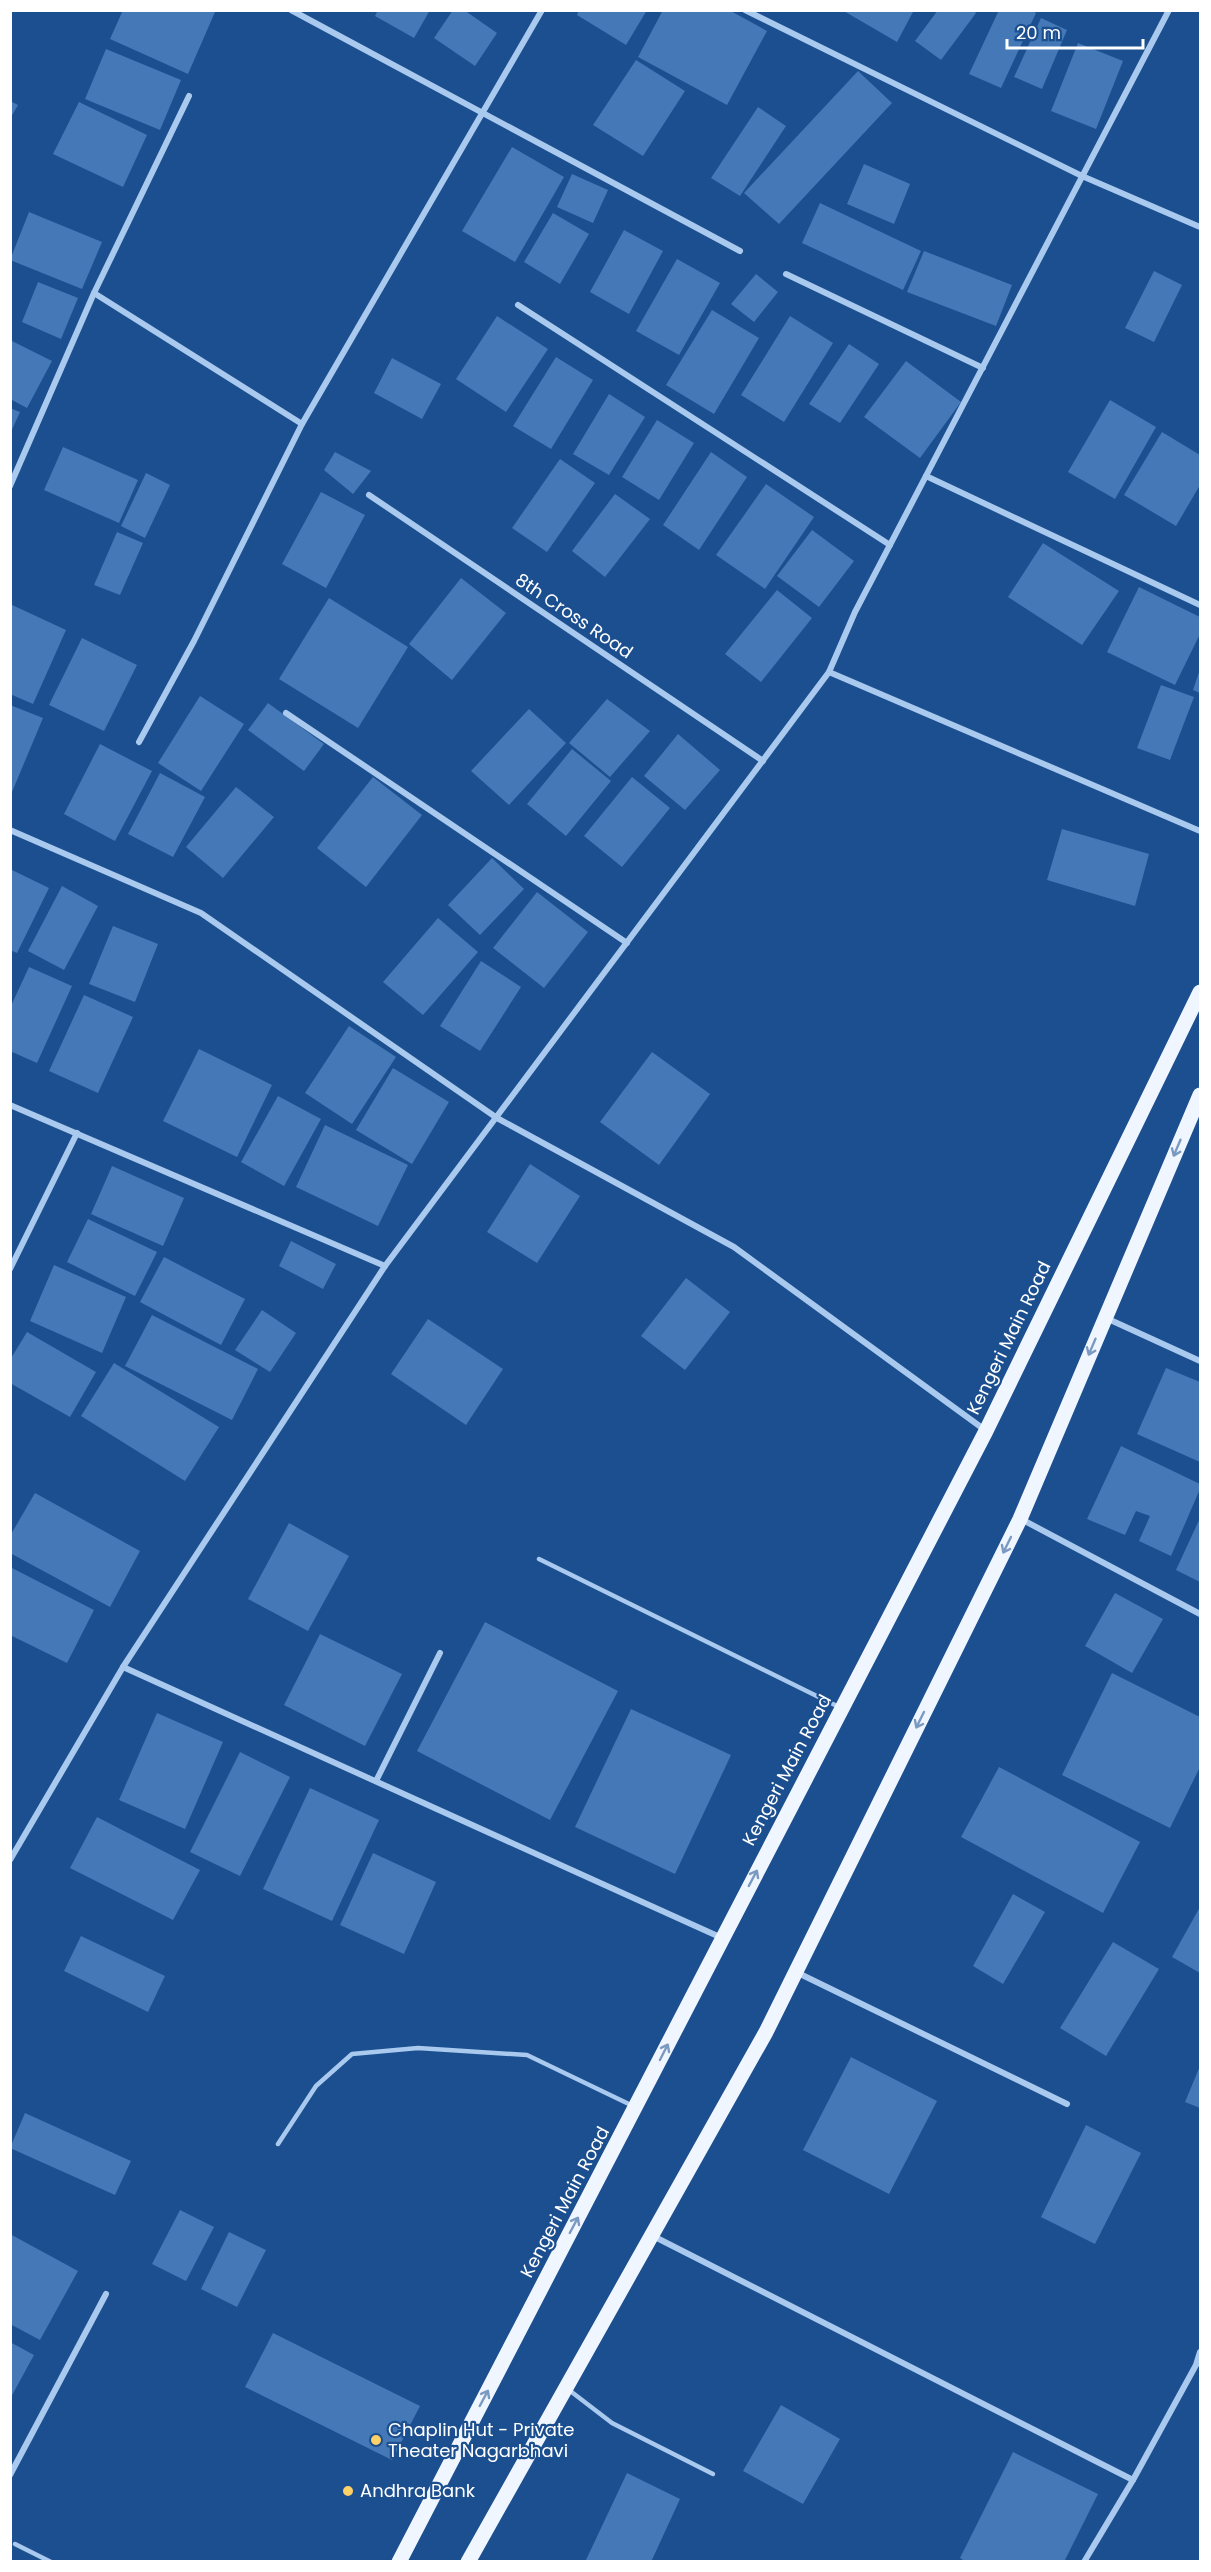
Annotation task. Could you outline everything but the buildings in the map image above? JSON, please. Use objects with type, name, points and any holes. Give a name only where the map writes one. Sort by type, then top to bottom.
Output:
[{"type":"main road","name":"Kengeri Main Road","points":[[399,2562],[986,1431],[1200,992]]},
{"type":"main road","points":[[468,2562],[766,2032],[1020,1519],[1105,1317],[1197,1111],[1200,1095]]},
{"type":"street","points":[[291,10],[481,115],[740,252]]},
{"type":"street","points":[[139,742],[194,641],[302,424],[542,10]]},
{"type":"street","points":[[745,10],[1082,176],[1200,227]]},
{"type":"street","points":[[10,1860],[123,1667],[385,1266],[829,672],[855,612],[1169,10]]},
{"type":"street","points":[[10,486],[94,293],[189,96]]},
{"type":"street","points":[[786,274],[983,368]]},
{"type":"street","points":[[94,293],[302,424]]},
{"type":"street","points":[[518,305],[890,545]]},
{"type":"street","points":[[926,476],[1200,605]]},
{"type":"street","name":"8th Cross Road","points":[[369,495],[762,761]]},
{"type":"street","points":[[829,672],[1200,831]]},
{"type":"street","points":[[286,713],[627,943]]},
{"type":"street","points":[[10,831],[201,913],[497,1118],[734,1247],[986,1431]]},
{"type":"street","points":[[10,1105],[385,1266]]},
{"type":"street","points":[[10,1269],[77,1133]]},
{"type":"street","points":[[1105,1317],[1200,1361]]},
{"type":"street","points":[[1020,1519],[1200,1614]]},
{"type":"street","points":[[376,1782],[441,1653]]},
{"type":"street","points":[[123,1667],[722,1938]]},
{"type":"street","points":[[796,1971],[1067,2104]]},
{"type":"street","points":[[653,2236],[1133,2480]]},
{"type":"street","points":[[10,2475],[106,2294]]},
{"type":"street","points":[[1084,2562],[1133,2480],[1196,2365],[1200,2352]]},
{"type":"lane","points":[[539,1559],[842,1708]]},
{"type":"lane","points":[[278,2144],[316,2086],[352,2054],[418,2048],[527,2055],[636,2108]]},
{"type":"lane","points":[[566,2389],[612,2423],[712,2474]]},
{"type":"lane","points":[[15,2544],[51,2562]]},
{"type":"place","name":"Chaplin Hut - Private Theater Nagarbhavi","points":[[376,2440]]},
{"type":"place","name":"Andhra Bank","points":[[348,2491]]}]
